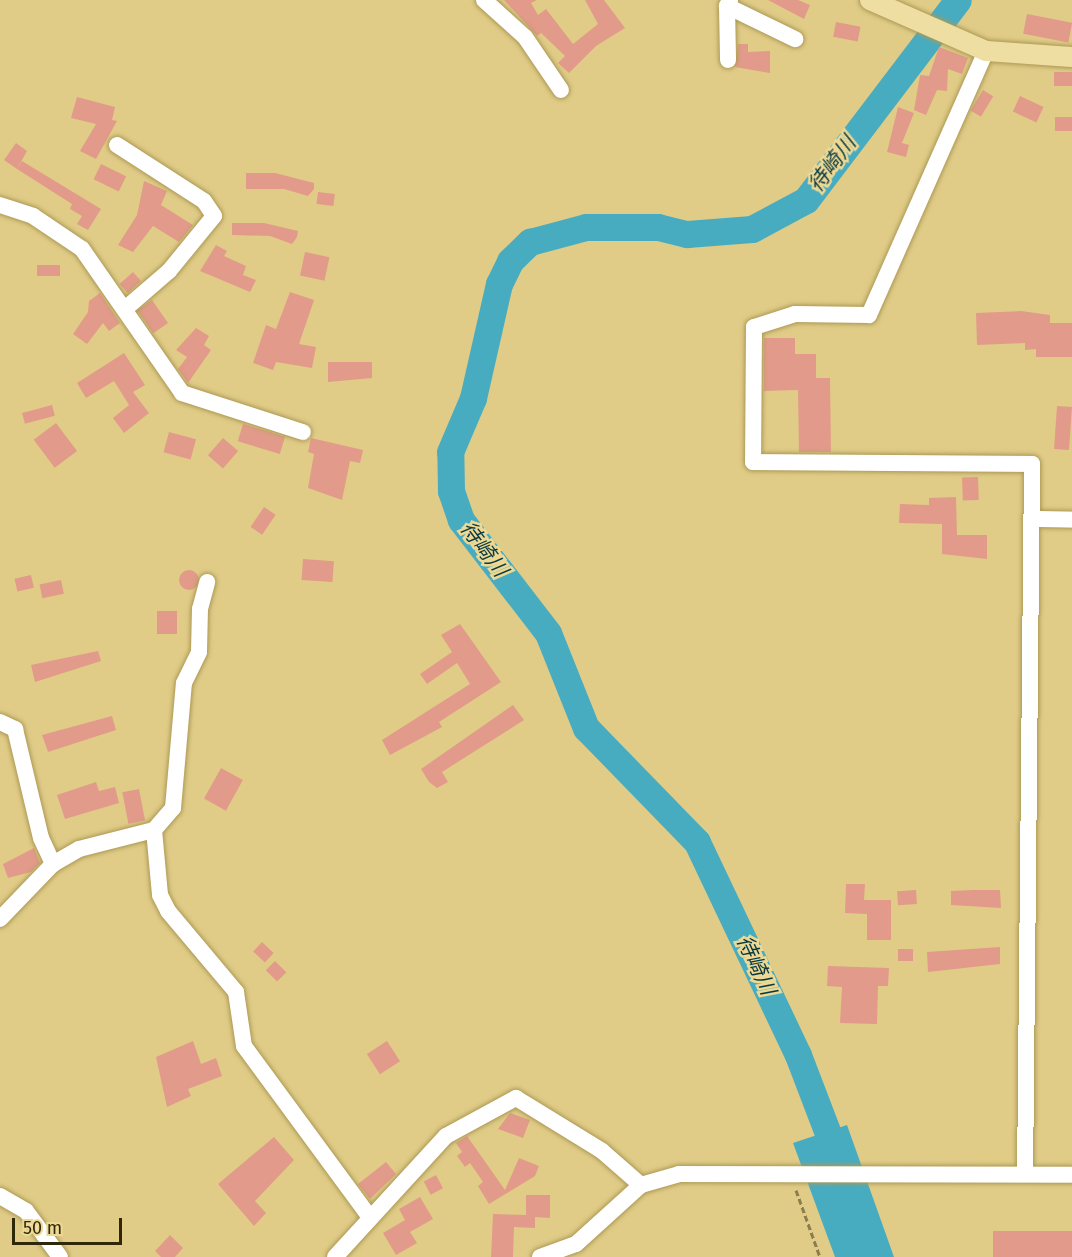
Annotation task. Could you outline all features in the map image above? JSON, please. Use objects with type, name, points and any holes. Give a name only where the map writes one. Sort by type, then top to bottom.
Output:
[{"type":"main road","points":[[870,0],[956,40],[986,51],[1072,57]]},
{"type":"street","points":[[484,0],[525,37],[561,90]]},
{"type":"street","points":[[728,60],[729,3],[795,39]]},
{"type":"street","points":[[986,51],[869,315],[795,314],[754,327],[753,462],[1032,464],[1025,1174]]},
{"type":"street","points":[[117,145],[204,201],[214,216],[169,271],[125,309]]},
{"type":"street","points":[[0,205],[33,216],[68,238],[91,259],[182,393],[303,432]]},
{"type":"street","points":[[1033,519],[1072,520]]},
{"type":"street","points":[[0,919],[53,864],[80,849],[154,830],[173,808],[183,692],[200,652],[200,609],[207,582]]},
{"type":"street","points":[[0,723],[15,729],[41,838],[53,864]]},
{"type":"street","points":[[154,830],[160,895],[168,911],[236,992],[244,1046],[369,1216]]},
{"type":"street","points":[[335,1257],[369,1216],[446,1136],[516,1098],[602,1151],[641,1185]]},
{"type":"street","points":[[540,1257],[576,1244],[641,1185],[679,1174],[886,1171],[1072,1175]]},
{"type":"street","points":[[0,1196],[26,1211],[60,1257]]},
{"type":"path","points":[[789,1171],[820,1257]]},
{"type":"water","points":[[847,1125],[894,1257],[835,1257],[793,1143]]},
{"type":"building","points":[[504,0],[537,0],[531,3],[538,15],[546,9],[573,44],[598,24],[585,0],[604,0],[625,28],[596,46],[569,73],[558,63],[565,56],[541,33],[537,36]]},
{"type":"building","points":[[768,0],[798,0],[810,5],[804,19]]},
{"type":"building","points":[[1027,14],[1072,23],[1068,42],[1023,34]]},
{"type":"building","points":[[836,22],[861,27],[858,41],[833,37]]},
{"type":"building","points":[[738,44],[748,44],[748,52],[770,51],[770,73],[735,67]]},
{"type":"building","points":[[939,47],[968,58],[962,74],[948,69],[947,91],[937,90],[926,115],[914,110],[920,75],[929,76]]},
{"type":"building","points":[[1054,72],[1072,72],[1072,86],[1054,86]]},
{"type":"building","points":[[983,90],[993,96],[981,117],[971,111]]},
{"type":"building","points":[[1020,96],[1044,107],[1036,122],[1013,111]]},
{"type":"building","points":[[77,97],[115,107],[112,120],[117,121],[96,159],[80,151],[96,124],[71,118]]},
{"type":"building","points":[[898,107],[914,113],[902,143],[909,145],[906,157],[887,152]]},
{"type":"building","points":[[1055,117],[1072,117],[1072,131],[1055,131]]},
{"type":"building","points":[[16,143],[27,151],[17,169],[4,160]]},
{"type":"building","points":[[22,161],[101,209],[88,230],[77,224],[82,216],[70,209],[72,204],[17,169]]},
{"type":"building","points":[[101,164],[126,176],[119,192],[94,179]]},
{"type":"building","points":[[246,173],[275,173],[314,183],[314,189],[308,196],[284,189],[246,189]]},
{"type":"building","points":[[144,181],[167,191],[161,205],[193,225],[179,242],[153,226],[133,252],[118,245],[137,215]]},
{"type":"building","points":[[318,192],[335,194],[333,206],[317,204]]},
{"type":"building","points":[[232,223],[264,223],[298,231],[297,237],[292,244],[270,236],[232,235]]},
{"type":"building","points":[[216,245],[227,251],[224,256],[246,266],[243,275],[256,280],[250,292],[200,271]]},
{"type":"building","points":[[305,252],[329,257],[324,281],[300,275]]},
{"type":"building","points":[[37,265],[60,265],[60,276],[37,276]]},
{"type":"building","points":[[133,272],[141,281],[128,293],[120,284]]},
{"type":"building","points":[[290,292],[314,300],[299,344],[316,347],[312,368],[276,362],[273,370],[253,363],[266,325],[276,329]]},
{"type":"building","points":[[100,293],[120,323],[109,331],[103,323],[87,344],[73,334],[88,312],[89,301]]},
{"type":"building","points":[[152,300],[168,323],[153,333],[137,310]]},
{"type":"building","points":[[1021,311],[1050,315],[1050,323],[1072,323],[1072,357],[1036,357],[1036,349],[1025,350],[1025,343],[977,345],[976,313]]},
{"type":"building","points":[[196,328],[209,336],[204,345],[211,350],[188,383],[178,369],[187,357],[176,350]]},
{"type":"building","points":[[764,338],[795,338],[795,354],[816,354],[816,378],[830,378],[831,452],[799,452],[798,390],[764,391]]},
{"type":"building","points":[[124,353],[145,385],[133,392],[149,413],[124,433],[113,418],[129,405],[114,381],[86,398],[77,383]]},
{"type":"building","points":[[328,362],[372,362],[372,378],[328,382]]},
{"type":"building","points":[[52,405],[55,416],[25,424],[22,413]]},
{"type":"building","points":[[1057,406],[1072,407],[1069,450],[1054,449]]},
{"type":"building","points":[[56,423],[77,451],[55,468],[34,440]]},
{"type":"building","points":[[243,424],[285,437],[280,454],[238,441]]},
{"type":"building","points":[[169,432],[196,439],[191,460],[164,452]]},
{"type":"building","points":[[223,438],[238,451],[223,468],[208,455]]},
{"type":"building","points":[[311,438],[363,450],[360,463],[350,461],[342,500],[308,488],[314,454],[308,452]]},
{"type":"building","points":[[978,477],[979,500],[963,501],[962,478]]},
{"type":"building","points":[[956,497],[957,535],[987,535],[987,559],[942,554],[942,524],[899,523],[900,504],[929,505],[929,498]]},
{"type":"building","points":[[264,507],[276,515],[262,535],[251,527]]},
{"type":"building","points":[[303,559],[334,561],[332,582],[302,580]]},
{"type":"building","points":[[189,570],[196,573],[199,580],[196,587],[189,590],[182,587],[179,580],[182,573]]},
{"type":"building","points":[[31,575],[34,588],[17,591],[14,579]]},
{"type":"building","points":[[61,580],[64,594],[42,598],[39,585]]},
{"type":"building","points":[[157,611],[177,611],[177,634],[157,634]]},
{"type":"building","points":[[460,624],[501,682],[439,722],[442,727],[390,755],[382,740],[470,684],[457,663],[427,684],[420,674],[452,652],[441,635]]},
{"type":"building","points":[[98,651],[101,661],[35,682],[31,665]]},
{"type":"building","points":[[513,705],[524,720],[442,772],[448,782],[437,788],[429,782],[421,769]]},
{"type":"building","points":[[112,716],[116,730],[48,752],[42,735]]},
{"type":"building","points":[[221,768],[243,780],[226,811],[204,799]]},
{"type":"building","points":[[96,782],[99,791],[115,787],[119,803],[65,819],[57,795]]},
{"type":"building","points":[[139,789],[145,820],[128,824],[122,792]]},
{"type":"building","points":[[34,848],[40,863],[31,872],[8,878],[3,864]]},
{"type":"building","points":[[846,884],[865,884],[864,900],[891,900],[891,940],[867,940],[867,914],[845,913]]},
{"type":"building","points":[[916,890],[917,904],[898,905],[897,891]]},
{"type":"building","points":[[1000,890],[1001,908],[951,905],[951,891]]},
{"type":"building","points":[[262,942],[274,953],[265,962],[253,952]]},
{"type":"building","points":[[1000,947],[1000,964],[928,972],[927,952]]},
{"type":"building","points":[[898,949],[913,949],[913,961],[898,961]]},
{"type":"building","points":[[275,961],[286,972],[277,982],[266,970]]},
{"type":"building","points":[[828,966],[889,968],[888,986],[878,986],[877,1024],[840,1023],[842,987],[827,986]]},
{"type":"building","points":[[193,1041],[201,1064],[216,1058],[222,1076],[188,1089],[191,1096],[167,1107],[156,1057]]},
{"type":"building","points":[[387,1041],[400,1061],[380,1074],[367,1054]]},
{"type":"building","points":[[510,1113],[530,1120],[523,1138],[498,1129]]},
{"type":"building","points":[[467,1136],[505,1190],[519,1158],[539,1166],[535,1176],[489,1204],[478,1186],[483,1182],[470,1163],[465,1167],[457,1156],[462,1152],[456,1143]]},
{"type":"building","points":[[274,1137],[294,1160],[255,1201],[266,1213],[254,1226],[218,1184]]},
{"type":"building","points":[[386,1162],[396,1174],[370,1199],[358,1184]]},
{"type":"building","points":[[436,1175],[443,1188],[431,1195],[424,1182]]},
{"type":"building","points":[[526,1195],[550,1195],[550,1218],[535,1217],[535,1228],[514,1227],[513,1257],[491,1257],[493,1214],[526,1215]]},
{"type":"building","points":[[420,1197],[433,1219],[410,1232],[417,1243],[396,1255],[383,1233],[405,1220],[399,1209]]},
{"type":"building","points":[[993,1231],[1072,1231],[1072,1257],[993,1257]]},
{"type":"building","points":[[170,1235],[183,1248],[175,1257],[161,1257],[155,1251]]},
{"type":"waterway","name":"待崎川","points":[[840,1165],[798,1055],[697,842],[586,728],[548,633],[461,520],[451,491],[450,452],[473,398],[499,284],[510,261],[530,242],[586,227],[658,227],[687,234],[752,229],[806,200],[958,0]]}]
